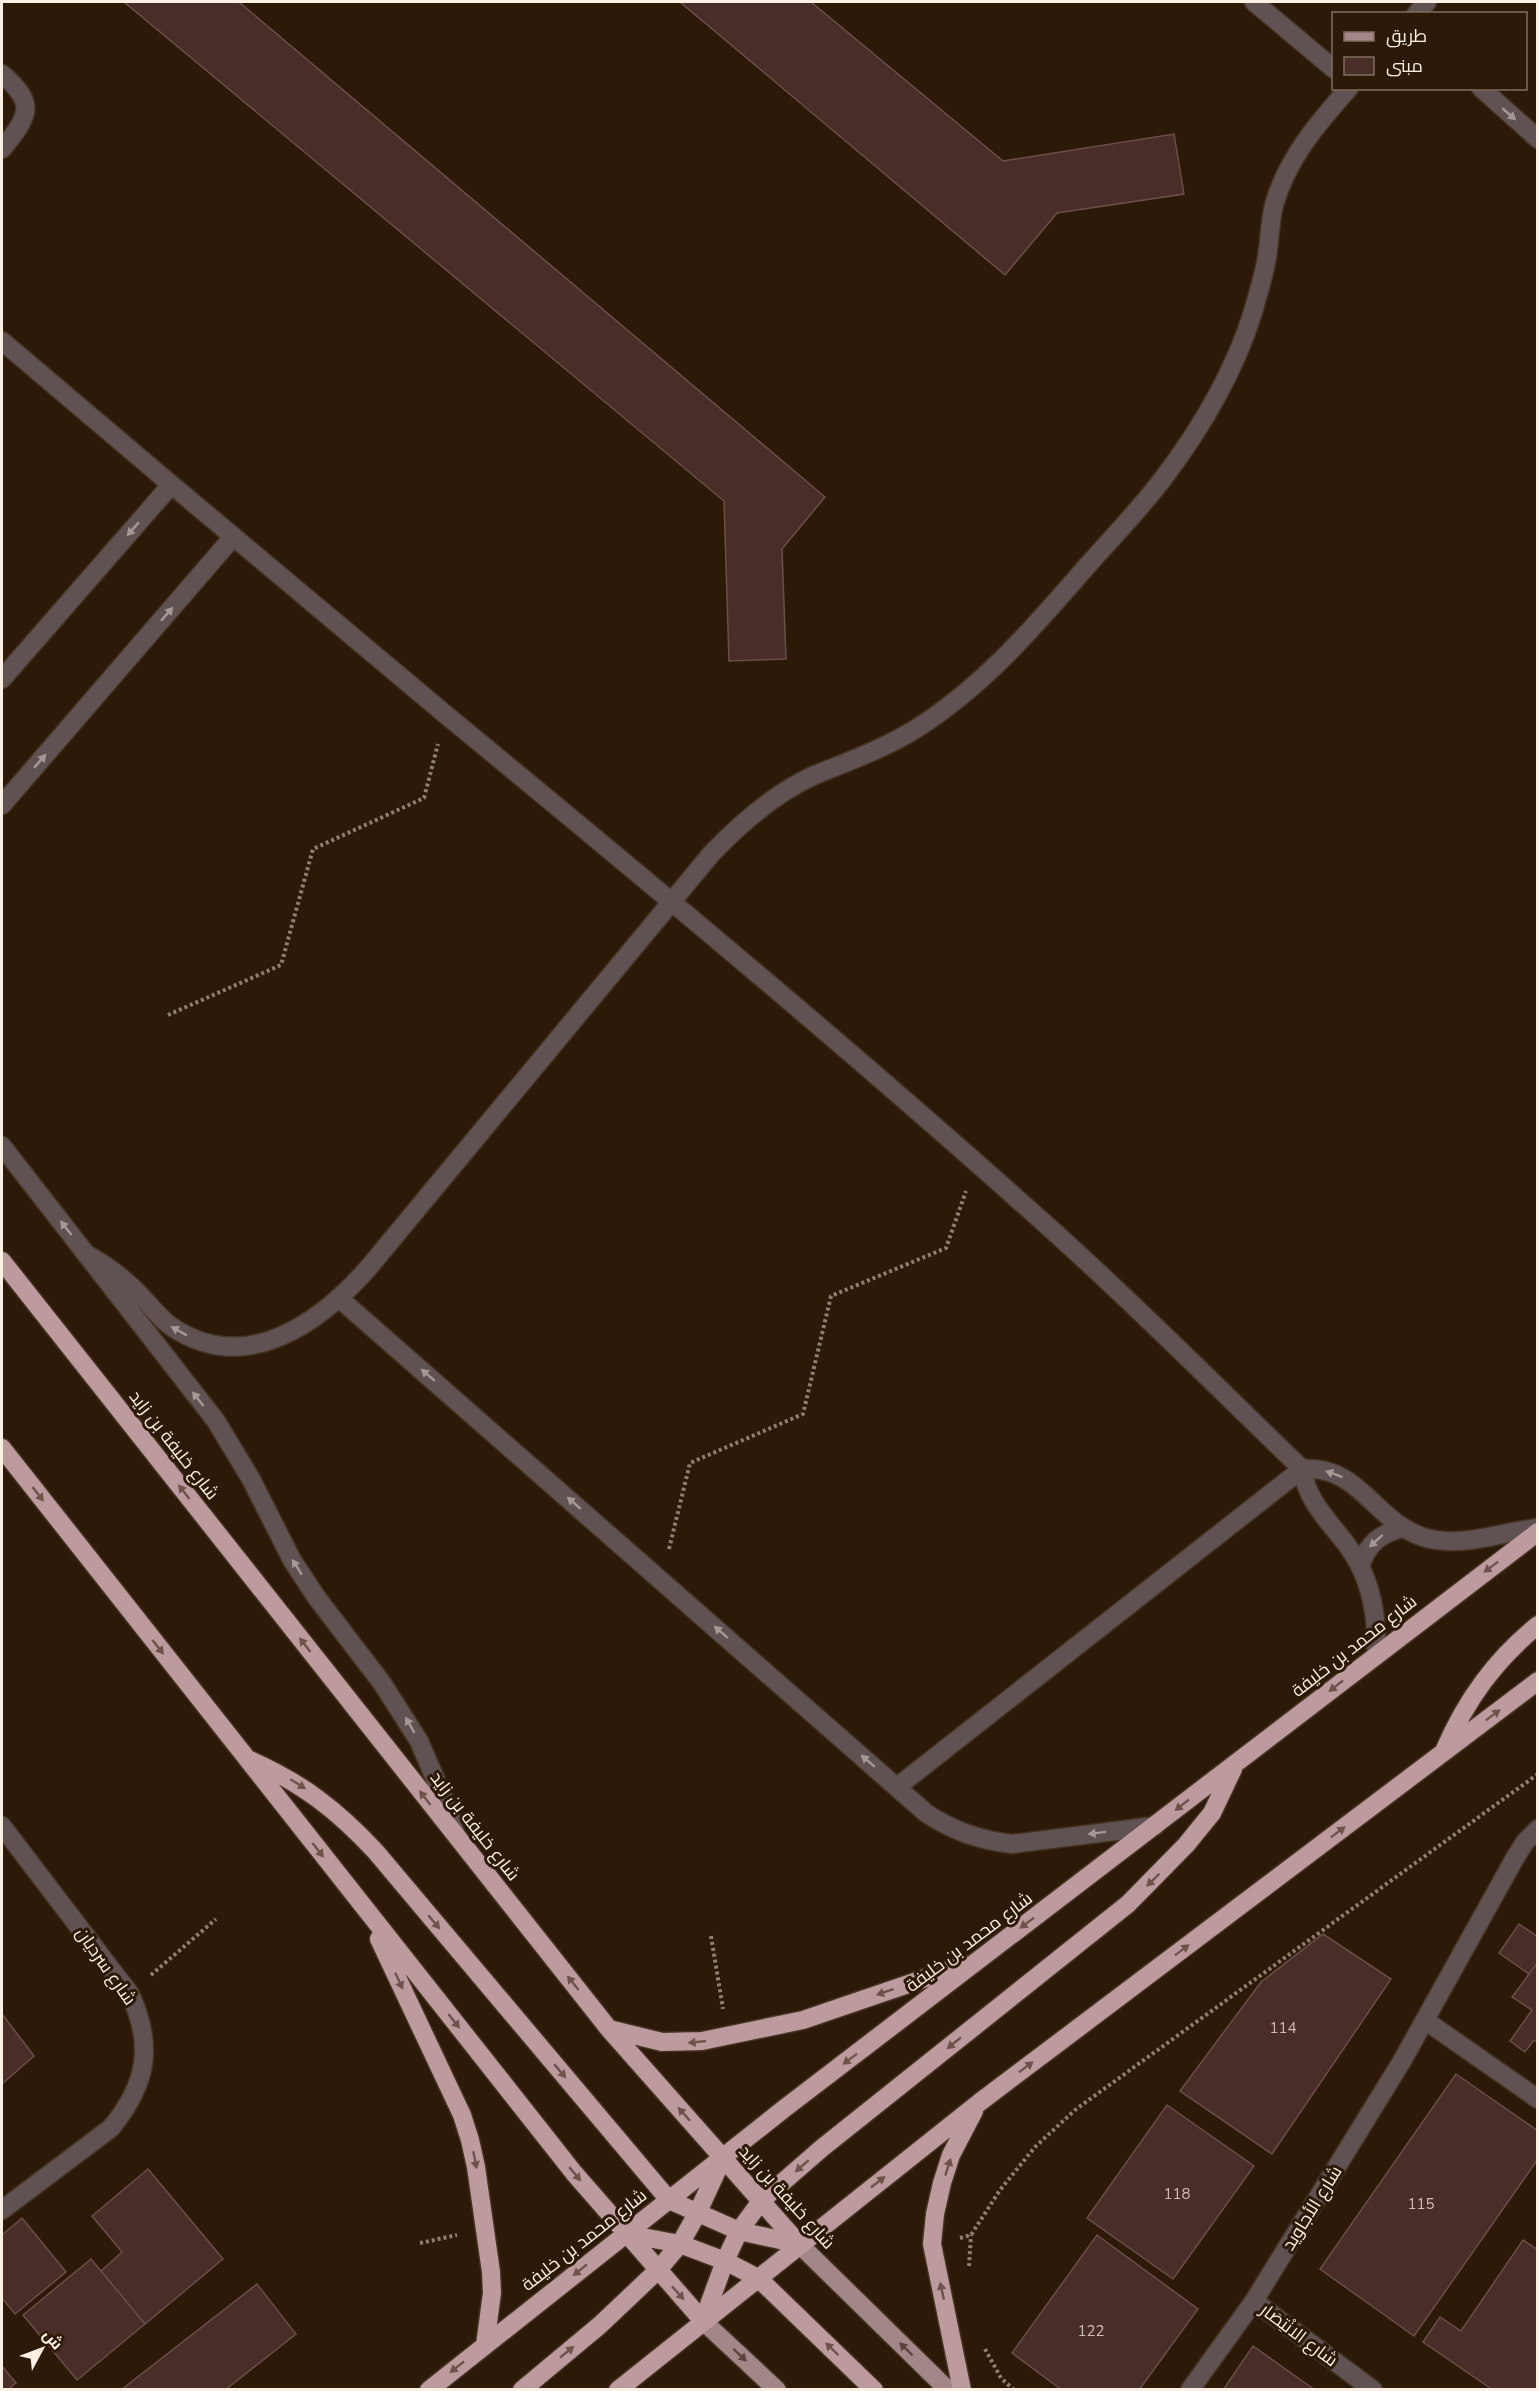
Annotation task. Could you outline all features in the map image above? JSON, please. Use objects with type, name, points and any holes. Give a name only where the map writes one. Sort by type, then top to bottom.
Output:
[{"type":"highway","name":"شارع خليفة بن زايد","points":[[2,1261],[609,2029],[799,2244]]},
{"type":"highway","points":[[2,1448],[574,2173],[704,2321]]},
{"type":"highway","name":"شارع محمد بن خليفة","points":[[429,2390],[723,2158],[1538,1530]]},
{"type":"highway","points":[[1443,1753],[1457,1721],[1474,1692],[1495,1664],[1538,1625]]},
{"type":"highway","points":[[618,2390],[980,2102],[1538,1681]]},
{"type":"highway","points":[[245,1758],[283,1775],[317,1797],[348,1822],[376,1852],[669,2200],[740,2231],[799,2244]]},
{"type":"highway","points":[[704,2321],[725,2261],[740,2231],[761,2201],[822,2148],[1128,1904],[1186,1845],[1212,1813],[1234,1764]]},
{"type":"highway","points":[[365,1910],[462,2115],[470,2140],[485,2229],[492,2293],[485,2345]]},
{"type":"highway","points":[[609,2029],[662,2042],[682,2043],[728,2036],[803,2020],[980,1959]]},
{"type":"highway","points":[[962,2390],[932,2244],[935,2214],[951,2155],[980,2102]]},
{"type":"highway","points":[[522,2390],[600,2325],[658,2270],[680,2244],[723,2158]]},
{"type":"highway","points":[[626,2234],[680,2244],[725,2261],[758,2278],[874,2390]]},
{"type":"main road","name":"شارع خليفة بن زايد","points":[[799,2244],[948,2390]]},
{"type":"main road","points":[[704,2321],[777,2390]]},
{"type":"street","points":[[1254,2],[1332,67]]},
{"type":"street","points":[[2,74],[19,88],[26,108],[19,128],[2,148]]},
{"type":"street","points":[[86,1254],[124,1279],[172,1327],[193,1338],[215,1344],[237,1346],[276,1339],[303,1326],[340,1299],[370,1266],[712,853],[759,810],[814,776],[848,763],[912,731],[977,684],[1007,657],[1160,483],[1210,408],[1231,367],[1252,315],[1266,266],[1274,207],[1282,181],[1298,149],[1346,90]]},
{"type":"street","points":[[1482,90],[1538,139]]},
{"type":"street","points":[[2,341],[233,537],[673,901],[976,1163],[1054,1232],[1302,1469],[1308,1495],[1348,1546],[1360,1566],[1374,1610],[1377,1633],[1376,1656]]},
{"type":"street","points":[[2,679],[171,484]]},
{"type":"street","points":[[2,805],[233,537]]},
{"type":"street","points":[[2,1146],[216,1421],[240,1460],[292,1560],[317,1598],[402,1711],[433,1772],[456,1837]]},
{"type":"street","points":[[340,1299],[926,1813],[944,1825],[966,1835],[1012,1844],[1155,1826]]},
{"type":"street","points":[[897,1787],[1302,1469],[1314,1468],[1340,1475],[1352,1482],[1402,1528],[1444,1542],[1538,1530]]},
{"type":"street","points":[[1360,1566],[1365,1552],[1375,1539],[1387,1532],[1402,1528]]},
{"type":"street","name":"شارع سرديان","points":[[2,1826],[130,1994],[138,2012],[145,2051],[142,2072],[135,2093],[111,2128],[2,2210]]},
{"type":"street","name":"شارع الأجاويد","points":[[1190,2390],[1254,2301],[1426,2021],[1515,1858],[1525,1842],[1538,1829]]},
{"type":"street","points":[[1426,2021],[1538,2099]]},
{"type":"street","name":"شارع الانْتِصَار","points":[[1254,2301],[1372,2390]]},
{"type":"path","points":[[168,1015],[281,965],[313,849],[424,798],[447,715]]},
{"type":"path","points":[[661,1579],[690,1463],[802,1414],[831,1296],[946,1248],[976,1163]]},
{"type":"path","points":[[932,2244],[971,2235],[1000,2190],[1035,2147],[1075,2110],[1538,1774]]},
{"type":"path","points":[[130,1994],[216,1918]]},
{"type":"path","points":[[711,1936],[728,2036]]},
{"type":"path","points":[[420,2243],[485,2229]]},
{"type":"building","points":[[124,2],[239,2],[825,497],[782,549],[786,659],[729,661],[724,501]]},
{"type":"building","points":[[680,2],[811,2],[1003,161],[1174,134],[1184,194],[1057,213],[1005,275]]},
{"type":"building","points":[[1519,1924],[1538,1937],[1538,1962],[1529,1974],[1499,1953]]},
{"type":"building","points":[[1323,1934],[1391,1979],[1272,2154],[1180,2091],[1261,1982]]},
{"type":"building","points":[[1538,1962],[1538,2043],[1534,2040],[1525,2052],[1510,2041],[1532,2010],[1512,1997]]},
{"type":"building","points":[[2,2014],[34,2056],[2,2084]]},
{"type":"building","points":[[1456,2074],[1538,2131],[1538,2159],[1414,2336],[1320,2269]]},
{"type":"building","points":[[1167,2105],[1254,2166],[1173,2279],[1087,2218]]},
{"type":"building","points":[[148,2169],[223,2259],[145,2324],[101,2271],[122,2252],[92,2216]]},
{"type":"building","points":[[22,2218],[66,2272],[15,2314],[2,2298],[2,2235]]},
{"type":"building","points":[[1097,2235],[1198,2309],[1139,2390],[1062,2390],[1012,2353]]},
{"type":"building","points":[[1523,2240],[1538,2250],[1538,2390],[1493,2390],[1423,2342],[1440,2317],[1461,2331]]},
{"type":"building","points":[[91,2259],[145,2324],[77,2380],[23,2315]]},
{"type":"building","points":[[257,2284],[296,2334],[225,2390],[121,2390]]},
{"type":"building","points":[[1253,2346],[1315,2390],[1223,2390]]},
{"type":"building","points":[[2,2366],[16,2383],[8,2390],[2,2390]]}]
